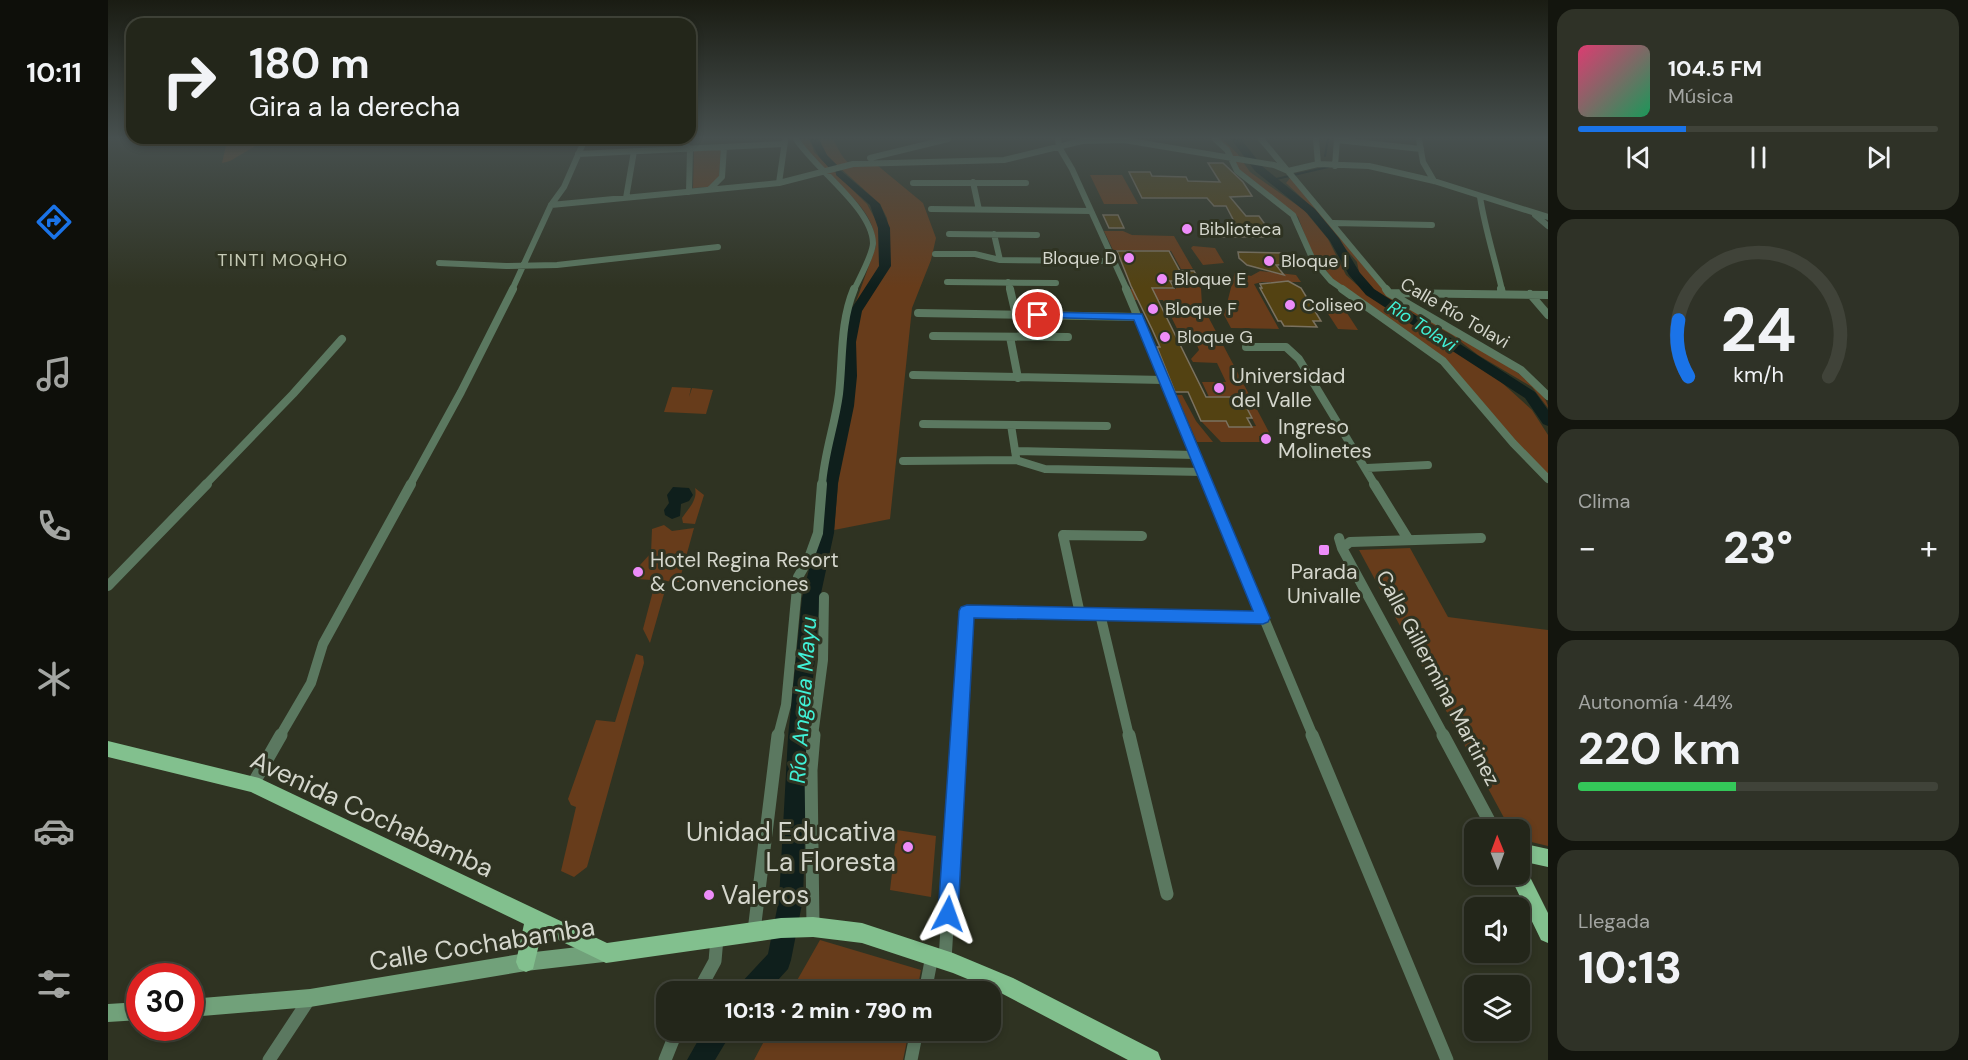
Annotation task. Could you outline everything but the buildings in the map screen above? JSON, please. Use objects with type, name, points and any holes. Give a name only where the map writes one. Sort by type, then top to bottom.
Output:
[{"type":"main road","name":"Avenida Cochabamba","points":[[108,749],[253,784],[606,953]]},
{"type":"main road","points":[[1530,854],[1548,858]]},
{"type":"main road","points":[[1524,885],[1548,933]]},
{"type":"main road","points":[[526,962],[535,918]]},
{"type":"main road","name":"Calle Cochabamba","points":[[606,953],[754,931],[797,927],[862,933],[939,958],[1006,985],[1150,1060]]},
{"type":"street","points":[[253,784],[311,683],[323,644],[461,392],[505,307],[551,205],[563,188]]},
{"type":"street","points":[[626,198],[628,188]]},
{"type":"street","points":[[551,205],[716,188]]},
{"type":"street","points":[[754,931],[778,736],[786,705],[798,606],[798,577],[809,558],[818,533],[823,471],[839,394],[841,347],[847,307],[873,244],[872,234],[862,210],[840,188]]},
{"type":"street","points":[[974,188],[979,210]]},
{"type":"street","points":[[1080,188],[1138,317],[1448,1060]]},
{"type":"street","name":"Calle Río Tolavi","points":[[1257,188],[1293,215],[1313,261],[1331,281],[1443,361],[1505,435],[1548,479]]},
{"type":"street","name":"Calle Río Tolavi","points":[[1303,188],[1389,293],[1514,365],[1548,396]]},
{"type":"street","points":[[1454,188],[1548,217]]},
{"type":"street","points":[[1480,197],[1485,230],[1495,256],[1502,293]]},
{"type":"street","points":[[931,209],[1090,211]]},
{"type":"street","points":[[1534,213],[1548,226]]},
{"type":"street","points":[[1333,223],[1432,225]]},
{"type":"street","points":[[949,234],[1037,235]]},
{"type":"street","points":[[994,234],[1000,260]]},
{"type":"street","points":[[439,263],[557,265],[718,247]]},
{"type":"street","points":[[935,254],[975,254],[1000,260],[1113,261]]},
{"type":"street","points":[[947,282],[1056,283]]},
{"type":"street","points":[[1008,282],[1016,315]]},
{"type":"street","points":[[1389,293],[1548,294]]},
{"type":"street","points":[[1530,294],[1548,315]]},
{"type":"street","points":[[918,313],[1138,317]]},
{"type":"street","points":[[933,336],[1068,338]]},
{"type":"street","points":[[1010,337],[1018,378]]},
{"type":"street","points":[[108,586],[277,411],[342,339]]},
{"type":"street","points":[[1246,347],[1286,347],[1292,350],[1367,468],[1407,539],[1481,538]]},
{"type":"street","points":[[913,375],[1164,380]]},
{"type":"street","points":[[923,424],[1107,426]]},
{"type":"street","points":[[1011,425],[1015,455]]},
{"type":"street","points":[[903,461],[1015,455],[1196,455]]},
{"type":"street","points":[[1015,455],[1045,469],[1203,472]]},
{"type":"street","points":[[1367,468],[1428,465]]},
{"type":"street","points":[[1080,614],[1063,535],[1142,536]]},
{"type":"street","name":"Calle Gillermina Martinez","points":[[1407,539],[1337,542],[1488,819]]},
{"type":"street","points":[[797,927],[815,714],[823,660],[824,597]]},
{"type":"street","points":[[930,981],[939,958],[967,611],[1263,618]]},
{"type":"street","points":[[1100,614],[1167,894]]},
{"type":"street","points":[[704,981],[716,961],[717,938]]},
{"type":"street","name":"Calle Cochabamba","points":[[204,1007],[310,998],[526,962],[606,953]]},
{"type":"street","points":[[269,1060],[310,998]]},
{"type":"street","points":[[108,1013],[126,1012]]},
{"type":"street","points":[[665,1060],[673,1041]]},
{"type":"street","points":[[911,1060],[915,1041]]},
{"type":"shaded area","points":[[843,188],[851,188],[867,204],[880,228],[880,265],[853,310],[876,246],[873,229],[866,214]]},
{"type":"shaded area","points":[[863,188],[905,188],[923,203],[936,238],[931,260],[912,308],[890,519],[834,530],[839,474],[852,403],[856,333],[861,312],[889,266],[890,241],[887,218],[880,204]]},
{"type":"shaded area","points":[[1097,188],[1129,188],[1138,204],[1104,204]]},
{"type":"shaded area","points":[[1262,188],[1273,188],[1304,210],[1328,239],[1346,275],[1366,293],[1489,371],[1532,410],[1548,435],[1548,475],[1505,431],[1457,372],[1335,282],[1311,251],[1298,217]]},
{"type":"shaded area","points":[[1292,188],[1300,188],[1386,293],[1396,302],[1507,365],[1543,395],[1548,408],[1532,387],[1478,355],[1452,335],[1379,295],[1359,272],[1357,262],[1318,213]]},
{"type":"shaded area","points":[[1104,231],[1123,231],[1132,235],[1174,236],[1193,269],[1181,269],[1171,251],[1113,250]]},
{"type":"shaded area","points":[[1193,246],[1215,248],[1224,263],[1203,265],[1191,248]]},
{"type":"shaded area","points":[[1260,271],[1296,275],[1301,282],[1254,284],[1279,329],[1231,328],[1224,315],[1235,272],[1251,276]]},
{"type":"shaded area","points":[[1174,283],[1190,283],[1201,288],[1202,305],[1271,436],[1259,436],[1261,442],[1221,442],[1201,421],[1226,421],[1229,427],[1256,426],[1241,397],[1209,397],[1202,382],[1226,382],[1217,363],[1193,362],[1191,359],[1199,350],[1197,345],[1185,345],[1163,300],[1134,300],[1129,289],[1176,289]]},
{"type":"shaded area","points":[[1325,309],[1345,310],[1358,330],[1338,329]]},
{"type":"shaded area","points":[[672,387],[691,388],[689,397],[692,388],[713,390],[706,414],[664,412]]},
{"type":"shaded area","points":[[1176,395],[1182,395],[1196,421],[1213,442],[1197,442]]},
{"type":"shaded area","points":[[673,487],[689,488],[693,495],[689,501],[681,504],[680,516],[672,519],[665,515],[664,510],[669,503],[667,495]]},
{"type":"shaded area","points":[[695,488],[704,495],[695,524],[683,523],[682,518],[694,500]]},
{"type":"shaded area","points":[[664,525],[672,531],[694,528],[679,582],[637,579],[640,565],[651,553],[652,529]]},
{"type":"shaded area","points":[[1410,548],[1448,617],[1548,630],[1548,846],[1530,842],[1530,819],[1505,819],[1359,550]]},
{"type":"shaded area","points":[[657,589],[665,591],[650,643],[643,629],[653,591]]},
{"type":"shaded area","points":[[636,654],[643,656],[644,663],[587,867],[574,877],[561,871],[576,807],[571,805],[568,799],[596,720],[615,722]]},
{"type":"shaded area","points":[[897,830],[936,836],[931,897],[890,890]]},
{"type":"shaded area","points":[[820,940],[921,970],[919,981],[797,981]]},
{"type":"shaded area","points":[[764,1041],[907,1041],[903,1060],[754,1060]]},
{"type":"waterway","name":"Río Angela Mayu","points":[[760,981],[779,960],[791,899],[798,737],[811,598],[826,533],[830,483],[847,406],[850,376],[849,342],[852,324],[856,311],[885,266],[884,228],[875,204],[857,188]]},
{"type":"waterway","name":"Río Tolavi","points":[[1283,188],[1311,211],[1335,240],[1355,275],[1370,292],[1530,395],[1548,421]]},
{"type":"waterway","name":"Río Angela Mayu","points":[[700,1060],[713,1041]]},
{"type":"place","name":"Biblioteca","points":[[1187,229]]},
{"type":"place","name":"Bloque D","points":[[1129,258]]},
{"type":"place","name":"Bloque I","points":[[1269,261]]},
{"type":"place","name":"Bloque E","points":[[1162,279]]},
{"type":"place","name":"Coliseo","points":[[1290,305]]},
{"type":"place","name":"Bloque F","points":[[1153,309]]},
{"type":"place","name":"Bloque G","points":[[1165,337]]},
{"type":"place","name":"Universidad del Valle","points":[[1219,388]]},
{"type":"place","name":"Ingreso Molinetes","points":[[1266,439]]},
{"type":"place","name":"Parada Univalle","points":[[1324,550]]},
{"type":"place","name":"Hotel Regina Resort & Convenciones","points":[[638,572]]},
{"type":"place","name":"Unidad Educativa La Floresta","points":[[908,847]]},
{"type":"place","name":"Valeros","points":[[709,895]]},
{"type":"district","name":"TINTI MOQHO","points":[[283,260]]},
{"type":"route","points":[[948,914],[967,611],[1263,618],[1138,317],[1038,315]]}]
